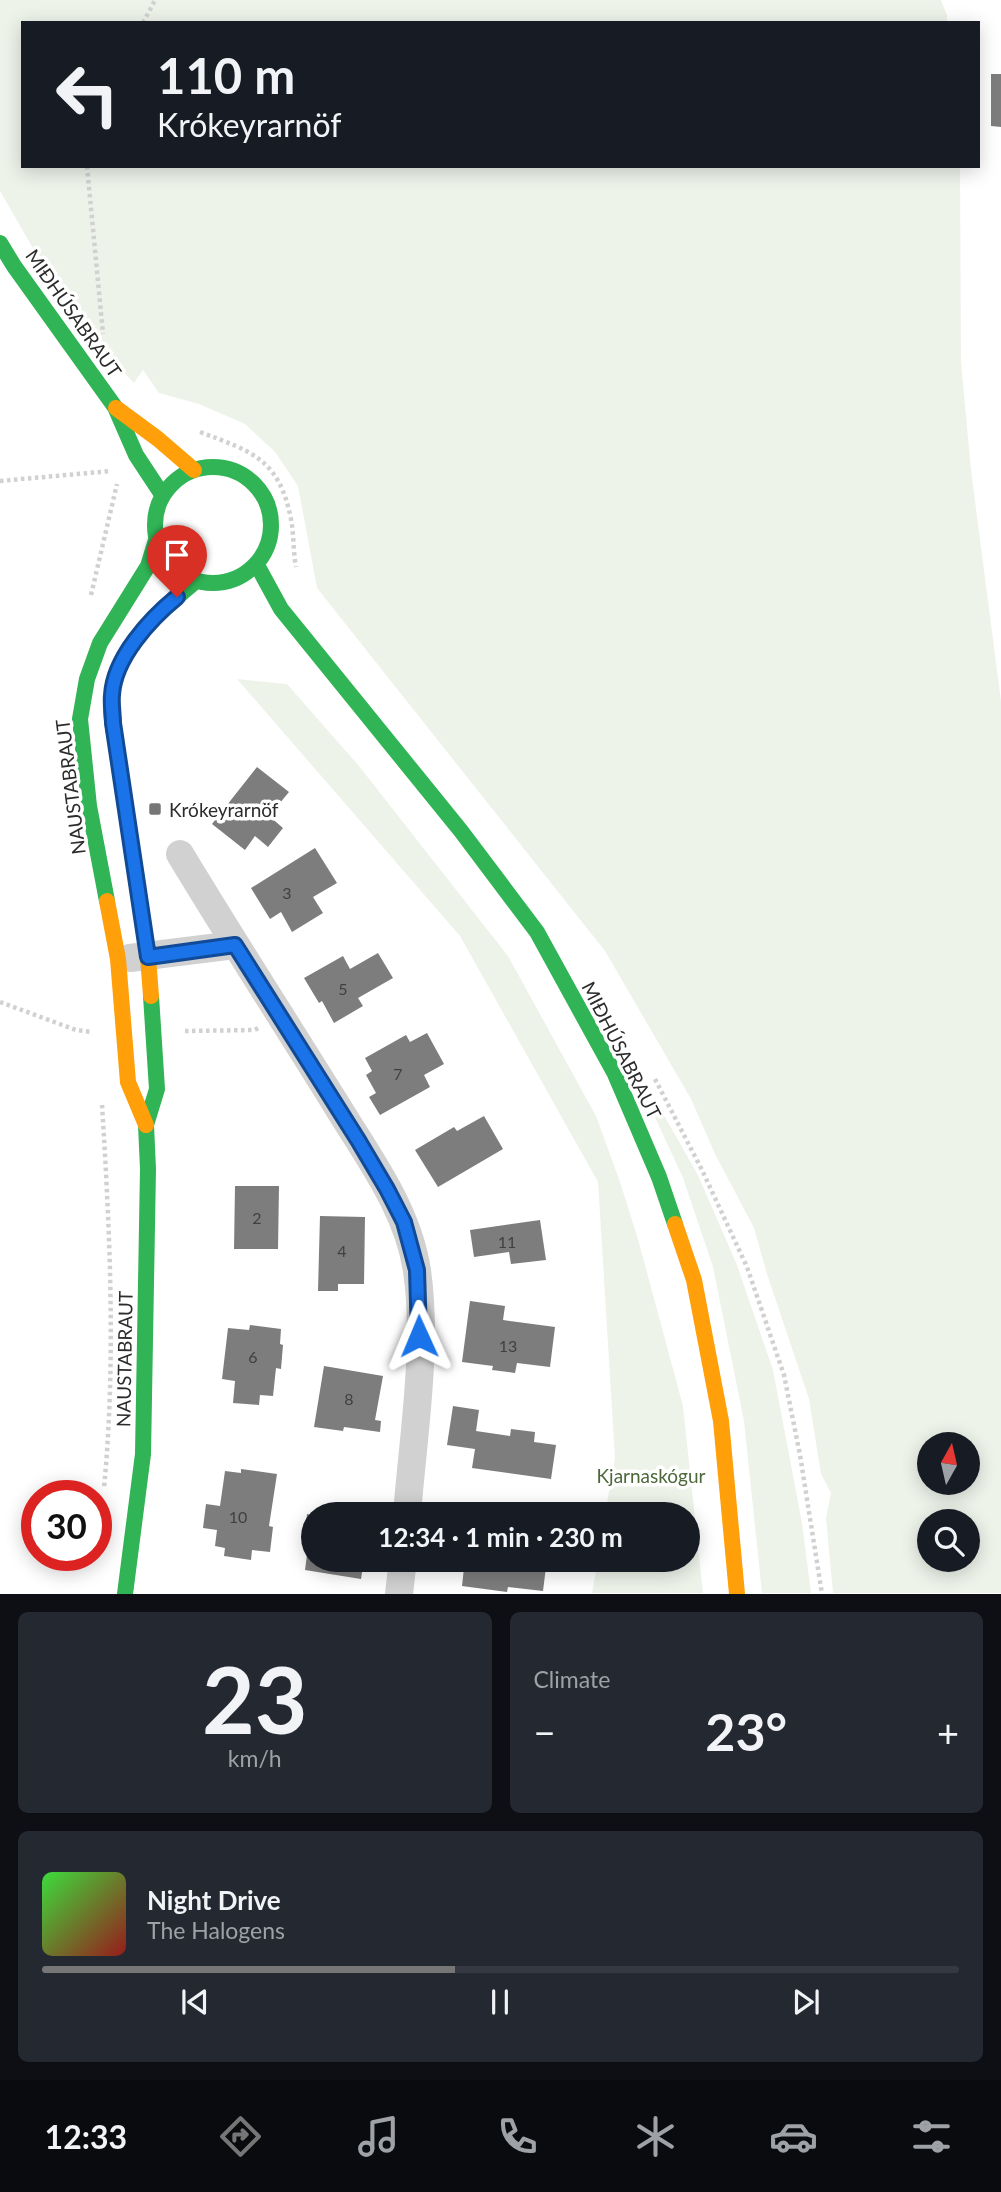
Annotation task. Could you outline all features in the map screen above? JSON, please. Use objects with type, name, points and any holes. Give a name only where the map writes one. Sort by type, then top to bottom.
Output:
[{"type":"street","name":"MIÐHÚSABRAUT","points":[[0,243],[13,266],[115,407],[136,456],[163,496]]},
{"type":"street","name":"MIÐHÚSABRAUT","points":[[115,407],[194,470]]},
{"type":"street","points":[[213,467],[232,470],[249,479],[262,493],[270,510],[272,529],[267,548],[257,565],[245,575],[229,582],[196,582],[178,573],[164,558],[156,540],[157,510],[163,496],[171,484],[194,470],[213,467]]},
{"type":"street","name":"NAUSTABRAUT","points":[[146,1125],[128,1082],[118,959],[89,806],[80,719],[88,679],[100,643],[148,566],[156,540]]},
{"type":"street","name":"MIÐHÚSABRAUT","points":[[257,565],[281,609],[461,831],[537,932],[615,1074],[659,1177],[694,1280],[721,1421],[737,1594]]},
{"type":"street","name":"NAUSTABRAUT","points":[[125,1594],[143,1454],[148,1169],[146,1125],[157,1090],[148,957],[113,723],[112,692],[123,657],[158,612],[196,582]]},
{"type":"street","name":"MIÐHÚSABRAUT","points":[[229,582],[281,609]]},
{"type":"street","points":[[180,854],[358,1140],[404,1222],[417,1270],[420,1309],[419,1363],[408,1502]]},
{"type":"street","points":[[118,959],[235,945]]},
{"type":"street","points":[[399,1594],[402,1572]]},
{"type":"path","points":[[144,21],[155,0]]},
{"type":"path","points":[[86,168],[103,334],[100,345]]},
{"type":"path","points":[[0,481],[107,472],[121,468],[136,456]]},
{"type":"path","points":[[101,1097],[106,1174],[110,1346],[104,1480]]},
{"type":"green space","points":[[0,0],[941,0],[947,21],[21,21],[21,168],[960,168],[961,362],[971,470],[1001,701],[1001,1593],[833,1593],[826,1518],[831,1493],[821,1474],[809,1399],[754,1228],[715,1154],[691,1099],[605,951],[317,588],[298,486],[275,452],[245,424],[199,404],[159,393],[143,370],[134,383],[102,349],[34,250],[0,191]]},
{"type":"green space","name":"Kjarnaskógur","points":[[237,679],[287,684],[359,766],[508,956],[596,1116],[619,1179],[683,1406],[693,1502],[607,1502],[615,1458],[598,1182],[460,936]]},
{"type":"green space","points":[[613,1026],[698,1175],[737,1265],[773,1370],[802,1523],[811,1593],[762,1593],[744,1421],[713,1267],[683,1178]]},
{"type":"green space","name":"Kjarnaskógur","points":[[700,1565],[703,1593],[592,1593],[596,1572],[700,1572]]},
{"type":"building","points":[[991,74],[1001,74],[1001,127],[991,126]]},
{"type":"building","points":[[257,767],[289,792],[269,816],[283,828],[268,847],[255,836],[245,850],[212,824]]},
{"type":"building","points":[[315,848],[337,883],[313,897],[323,913],[292,932],[281,912],[270,919],[251,888]]},
{"type":"building","points":[[378,953],[393,978],[358,998],[363,1006],[334,1023],[322,1001],[319,1003],[304,978],[343,956],[350,969]]},
{"type":"building","points":[[427,1033],[444,1064],[424,1075],[430,1087],[380,1115],[369,1097],[376,1093],[366,1075],[372,1071],[365,1058],[406,1035],[410,1042]]},
{"type":"building","points":[[484,1116],[503,1149],[438,1187],[415,1150],[454,1127],[457,1131]]},
{"type":"building","points":[[235,1186],[279,1186],[278,1249],[234,1249]]},
{"type":"building","points":[[320,1216],[365,1217],[364,1284],[338,1284],[338,1291],[318,1291]]},
{"type":"building","points":[[540,1220],[546,1260],[511,1264],[509,1252],[474,1257],[470,1230]]},
{"type":"building","points":[[470,1301],[505,1306],[503,1320],[555,1327],[550,1367],[517,1363],[515,1373],[492,1370],[493,1366],[462,1362]]},
{"type":"building","points":[[250,1325],[281,1329],[280,1344],[283,1345],[281,1369],[276,1368],[273,1396],[260,1395],[259,1405],[233,1403],[235,1381],[222,1379],[228,1328],[249,1330]]},
{"type":"building","points":[[324,1366],[383,1376],[375,1420],[381,1421],[380,1432],[344,1427],[343,1431],[314,1427]]},
{"type":"building","points":[[453,1406],[479,1410],[476,1431],[510,1436],[511,1429],[535,1432],[534,1442],[556,1445],[551,1479],[472,1468],[475,1449],[447,1445]]},
{"type":"building","points":[[241,1469],[277,1474],[269,1526],[273,1527],[270,1552],[252,1550],[251,1560],[224,1556],[225,1548],[215,1546],[217,1530],[203,1528],[206,1504],[220,1506],[225,1471],[241,1473]]},
{"type":"building","points":[[317,1572],[362,1572],[361,1579]]},
{"type":"building","points":[[464,1572],[545,1572],[543,1591],[508,1587],[507,1592],[462,1586]]},
{"type":"traffic: fast","points":[[0,243],[115,407],[136,455],[163,496]]},
{"type":"traffic: fast","points":[[213,467],[235,471],[254,484],[267,503],[271,525],[267,547],[254,566],[235,579],[213,583],[191,579],[172,566],[159,547],[155,525],[159,503],[172,484],[191,471],[213,467]]},
{"type":"traffic: fast","points":[[107,901],[89,806],[80,719],[87,679],[100,643],[148,566],[156,540]]},
{"type":"traffic: fast","points":[[257,565],[281,609],[461,831],[537,932],[615,1074],[659,1177],[675,1224]]},
{"type":"traffic: fast","points":[[119,762],[111,709],[116,675],[133,643],[144,629],[196,581]]},
{"type":"traffic: fast","points":[[125,1594],[143,1454],[148,1169],[146,1125],[157,1089],[151,996]]},
{"type":"traffic: slow","points":[[116,408],[194,470]]},
{"type":"traffic: slow","points":[[119,762],[148,957],[151,996]]},
{"type":"traffic: slow","points":[[107,901],[118,959],[128,1082],[146,1125]]},
{"type":"traffic: slow","points":[[675,1224],[694,1280],[721,1421],[737,1594]]},
{"type":"place","name":"Krókeyrarnöf","points":[[155,809]]},
{"type":"route","points":[[177,597],[158,612],[123,657],[112,692],[113,723],[148,957],[235,945],[358,1140],[404,1222],[417,1270],[419,1336]]}]
